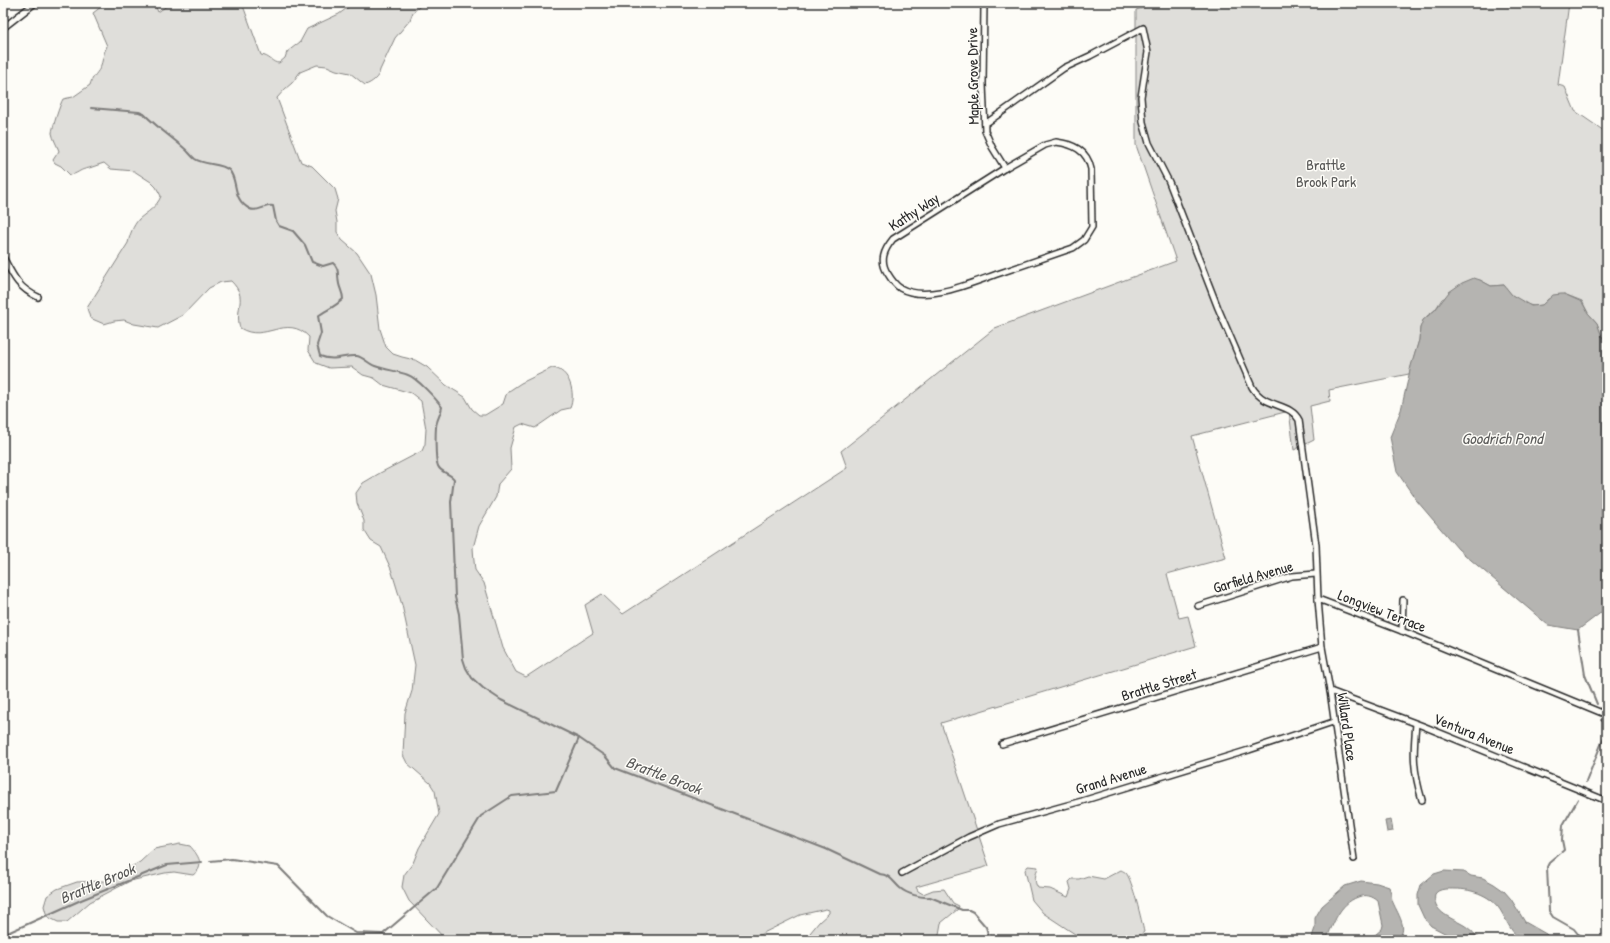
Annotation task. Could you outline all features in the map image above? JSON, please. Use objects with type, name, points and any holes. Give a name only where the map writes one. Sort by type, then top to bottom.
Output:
[{"type":"street","points":[[3,28],[35,3]]},
{"type":"street","name":"Maple Grove Drive","points":[[984,3],[983,84],[985,131],[992,147],[1005,168]]},
{"type":"street","name":"Longview Terrace","points":[[985,124],[1064,68],[1143,28],[1148,52],[1142,97],[1143,122],[1149,144],[1169,182],[1218,308],[1252,387],[1256,394],[1263,400],[1276,406],[1288,408],[1298,418],[1316,545],[1318,599],[1402,631],[1607,715]]},
{"type":"street","name":"Kathy Way","points":[[1056,142],[1073,146],[1082,151],[1089,161],[1091,169],[1092,227],[1084,240],[1073,248],[949,291],[908,291],[900,288],[893,282],[884,269],[882,261],[886,248],[893,239],[1005,168],[1045,145],[1056,142]]},
{"type":"street","points":[[3,257],[19,285],[27,292],[38,297]]},
{"type":"street","name":"Garfield Avenue","points":[[1198,606],[1292,576],[1316,574]]},
{"type":"street","name":"Willard Place","points":[[1318,599],[1322,647],[1354,859]]},
{"type":"street","points":[[1402,631],[1403,600]]},
{"type":"street","name":"Brattle Street","points":[[1002,744],[1322,647]]},
{"type":"street","name":"Ventura Avenue","points":[[1330,692],[1416,724],[1607,801]]},
{"type":"street","name":"Grand Avenue","points":[[902,873],[969,837],[999,824],[1082,801],[1249,750],[1333,722]]},
{"type":"street","points":[[1416,724],[1414,766],[1415,776],[1422,800]]},
{"type":"green space","name":"Brattle Brook Park","points":[[106,3],[154,3],[158,12],[171,3],[242,3],[261,55],[279,63],[285,58],[287,52],[300,42],[307,29],[339,14],[354,3],[424,3],[413,12],[410,20],[395,38],[378,75],[370,83],[365,85],[350,73],[336,70],[327,66],[317,65],[300,72],[292,83],[277,98],[301,162],[312,166],[335,189],[338,199],[335,211],[337,232],[342,240],[357,253],[371,274],[376,295],[380,329],[386,347],[393,354],[415,360],[427,367],[446,385],[465,397],[472,409],[479,415],[485,415],[503,404],[509,391],[521,383],[552,368],[558,369],[563,373],[570,383],[572,389],[572,402],[570,408],[561,410],[535,428],[522,424],[516,427],[510,448],[511,469],[498,484],[496,497],[479,526],[473,548],[475,570],[484,583],[503,648],[516,672],[526,677],[593,633],[585,605],[602,594],[623,614],[847,468],[841,451],[995,328],[1176,261],[1136,145],[1136,10],[1158,3],[1569,3],[1558,85],[1565,87],[1575,111],[1607,133],[1607,340],[1602,337],[1597,323],[1588,313],[1582,301],[1564,294],[1548,299],[1542,305],[1536,306],[1525,304],[1511,294],[1504,285],[1491,286],[1480,280],[1442,299],[1435,310],[1427,316],[1420,328],[1419,340],[1409,374],[1329,390],[1330,401],[1310,406],[1314,440],[1294,450],[1289,411],[1192,436],[1226,558],[1167,574],[1179,618],[1188,616],[1196,646],[941,723],[989,866],[916,887],[918,891],[923,894],[933,890],[944,889],[953,903],[959,906],[958,909],[941,923],[938,940],[810,940],[810,933],[829,913],[829,910],[826,909],[800,915],[749,940],[446,940],[409,901],[402,887],[404,875],[413,863],[419,848],[439,814],[435,791],[430,783],[407,763],[403,755],[405,713],[412,691],[415,665],[402,605],[391,569],[381,547],[371,541],[364,530],[364,521],[357,503],[356,493],[363,483],[422,451],[425,444],[426,429],[421,401],[411,393],[383,385],[374,378],[363,375],[352,367],[329,368],[316,363],[308,350],[309,337],[300,330],[284,328],[258,333],[249,332],[240,328],[240,298],[236,287],[231,281],[221,282],[209,288],[183,315],[158,328],[134,324],[124,320],[104,324],[90,318],[87,308],[128,243],[135,224],[154,206],[161,196],[151,182],[134,171],[111,169],[104,163],[70,175],[53,160],[59,151],[53,138],[52,131],[63,99],[73,97],[90,85],[101,65],[107,46],[93,13]]},
{"type":"green space","points":[[180,844],[190,846],[198,857],[200,864],[199,868],[193,875],[174,872],[130,881],[90,902],[67,922],[58,922],[48,917],[44,906],[47,896],[57,889],[77,882],[105,881],[140,862],[154,849]]},
{"type":"green space","points":[[1028,866],[1038,867],[1035,880],[1038,888],[1050,889],[1068,897],[1071,889],[1069,882],[1072,879],[1079,879],[1088,876],[1104,879],[1121,870],[1126,873],[1131,883],[1144,932],[1134,940],[1084,940],[1043,913],[1032,900],[1025,870]]},
{"type":"water","name":"Goodrich Pond","points":[[1474,278],[1491,286],[1504,285],[1512,295],[1531,306],[1542,305],[1553,295],[1561,294],[1582,302],[1588,313],[1597,323],[1602,337],[1607,340],[1607,608],[1578,630],[1548,625],[1458,549],[1417,501],[1397,472],[1390,437],[1401,410],[1423,320],[1435,310],[1449,292],[1462,283]]},
{"type":"water","points":[[1391,820],[1393,831],[1387,832],[1385,821]]},
{"type":"water","points":[[1444,871],[1464,872],[1471,876],[1483,878],[1494,884],[1504,891],[1511,899],[1525,922],[1546,934],[1552,940],[1522,940],[1512,931],[1498,907],[1493,902],[1475,892],[1462,889],[1447,889],[1437,892],[1435,894],[1436,905],[1442,913],[1468,928],[1479,940],[1458,940],[1431,926],[1424,918],[1418,905],[1418,895],[1421,885],[1434,874]]},
{"type":"water","points":[[1361,881],[1377,883],[1389,887],[1392,900],[1403,927],[1400,936],[1395,940],[1357,940],[1375,935],[1382,929],[1383,925],[1378,901],[1371,897],[1364,896],[1351,900],[1346,904],[1338,915],[1326,940],[1311,940],[1315,928],[1315,918],[1322,906],[1345,886]]},
{"type":"waterway","points":[[91,108],[139,112],[144,114],[195,159],[222,166],[229,170],[234,179],[240,200],[244,205],[253,210],[273,206],[276,221],[279,226],[293,231],[305,245],[312,262],[323,266],[333,263],[337,270],[343,299],[318,316],[321,333],[317,345],[320,356],[325,358],[357,356],[370,364],[383,369],[408,375],[421,384],[442,407],[436,425],[436,457],[439,468],[454,479],[451,502],[455,597],[459,614],[463,659],[472,678],[483,688],[501,700],[579,738],[605,756],[615,768],[826,849],[879,874],[886,875],[900,888],[910,894],[930,897],[962,910],[969,910],[973,912],[986,927],[992,940]]},
{"type":"waterway","points":[[1578,630],[1585,675],[1597,704]]},
{"type":"waterway","points":[[1586,782],[1606,732],[1605,723],[1601,720]]},
{"type":"waterway","name":"Brattle Brook","points":[[210,861],[232,859],[278,866],[327,916],[356,933],[383,934],[437,888],[481,816],[512,796],[556,791],[579,738]]},
{"type":"waterway","points":[[1578,799],[1563,825],[1562,840],[1564,850],[1549,863],[1547,867],[1549,911],[1553,917],[1574,929],[1586,940]]},
{"type":"waterway","name":"Brattle Brook","points":[[3,935],[81,900],[167,865],[202,862]]}]
